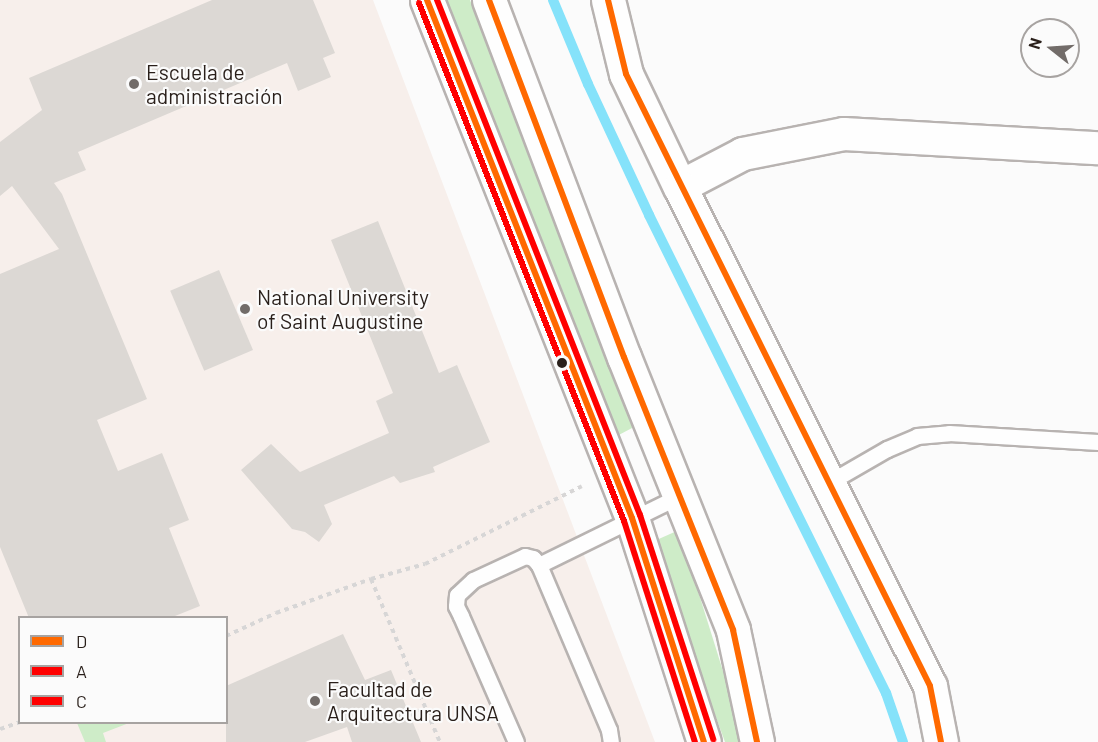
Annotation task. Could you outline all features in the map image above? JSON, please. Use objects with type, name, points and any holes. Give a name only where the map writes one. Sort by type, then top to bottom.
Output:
[{"type":"main road","points":[[427,0],[632,518],[699,734]]},
{"type":"main road","points":[[489,0],[624,357],[733,630],[757,742]]},
{"type":"main road","points":[[608,0],[626,74],[680,187],[930,686],[941,742]]},
{"type":"street","points":[[680,187],[743,154],[843,134],[1098,148]]},
{"type":"lane","points":[[828,483],[887,449],[917,436],[949,433],[1098,442]]},
{"type":"lane","points":[[539,566],[681,495]]},
{"type":"lane","points":[[516,742],[456,606],[457,595],[473,580],[519,558],[530,556],[539,566],[609,730],[611,742]]},
{"type":"path","points":[[228,635],[276,613],[371,579],[424,564],[587,483],[584,478]]},
{"type":"path","points":[[371,579],[440,742]]},
{"type":"path","points":[[410,715],[426,708]]},
{"type":"path","points":[[0,729],[18,723]]},
{"type":"shaded area","name":"National University of Saint Augustine","points":[[0,0],[373,0],[655,742],[0,742]]},
{"type":"green space","points":[[441,0],[470,0],[634,427],[613,438]]},
{"type":"green space","points":[[679,530],[732,700],[740,742],[725,742],[652,542]]},
{"type":"green space","points":[[77,724],[126,724],[103,733],[106,742],[85,742]]},
{"type":"building","points":[[212,0],[313,0],[335,53],[323,58],[331,77],[298,91],[287,63],[78,152],[86,170],[54,183],[62,194],[147,399],[97,420],[118,471],[162,453],[189,520],[169,528],[200,606],[175,616],[28,616],[0,547],[0,274],[59,249],[12,186],[0,196],[0,142],[42,110],[29,78]]},
{"type":"building","points":[[378,221],[439,373],[457,365],[490,442],[433,467],[435,472],[400,483],[394,476],[324,505],[332,524],[319,542],[305,532],[292,529],[241,470],[271,444],[300,472],[389,433],[376,401],[393,393],[331,240]]},
{"type":"building","points":[[219,270],[253,350],[204,371],[170,291]]},
{"type":"building","name":"Facultad de Arquitectura UNSA","points":[[343,634],[365,680],[391,670],[421,742],[352,742],[347,727],[305,742],[226,742],[228,685]]},
{"type":"waterway","points":[[553,0],[588,84],[649,215],[886,693],[903,742]]},
{"type":"transit line","name":"D","points":[[427,0],[632,518],[704,742]]},
{"type":"transit line","name":"C","points":[[437,0],[640,515],[713,739]]},
{"type":"transit line","name":"D","points":[[489,0],[624,357],[733,630],[757,742]]},
{"type":"transit line","name":"D","points":[[608,0],[626,74],[930,686],[941,742]]},
{"type":"transit line","name":"A","points":[[419,3],[624,521],[695,742]]},
{"type":"place","name":"Escuela de administración","points":[[134,84]]},
{"type":"place","name":"National University of Saint Augustine","points":[[245,309]]},
{"type":"place","name":"Facultad de Arquitectura UNSA","points":[[315,701]]}]
